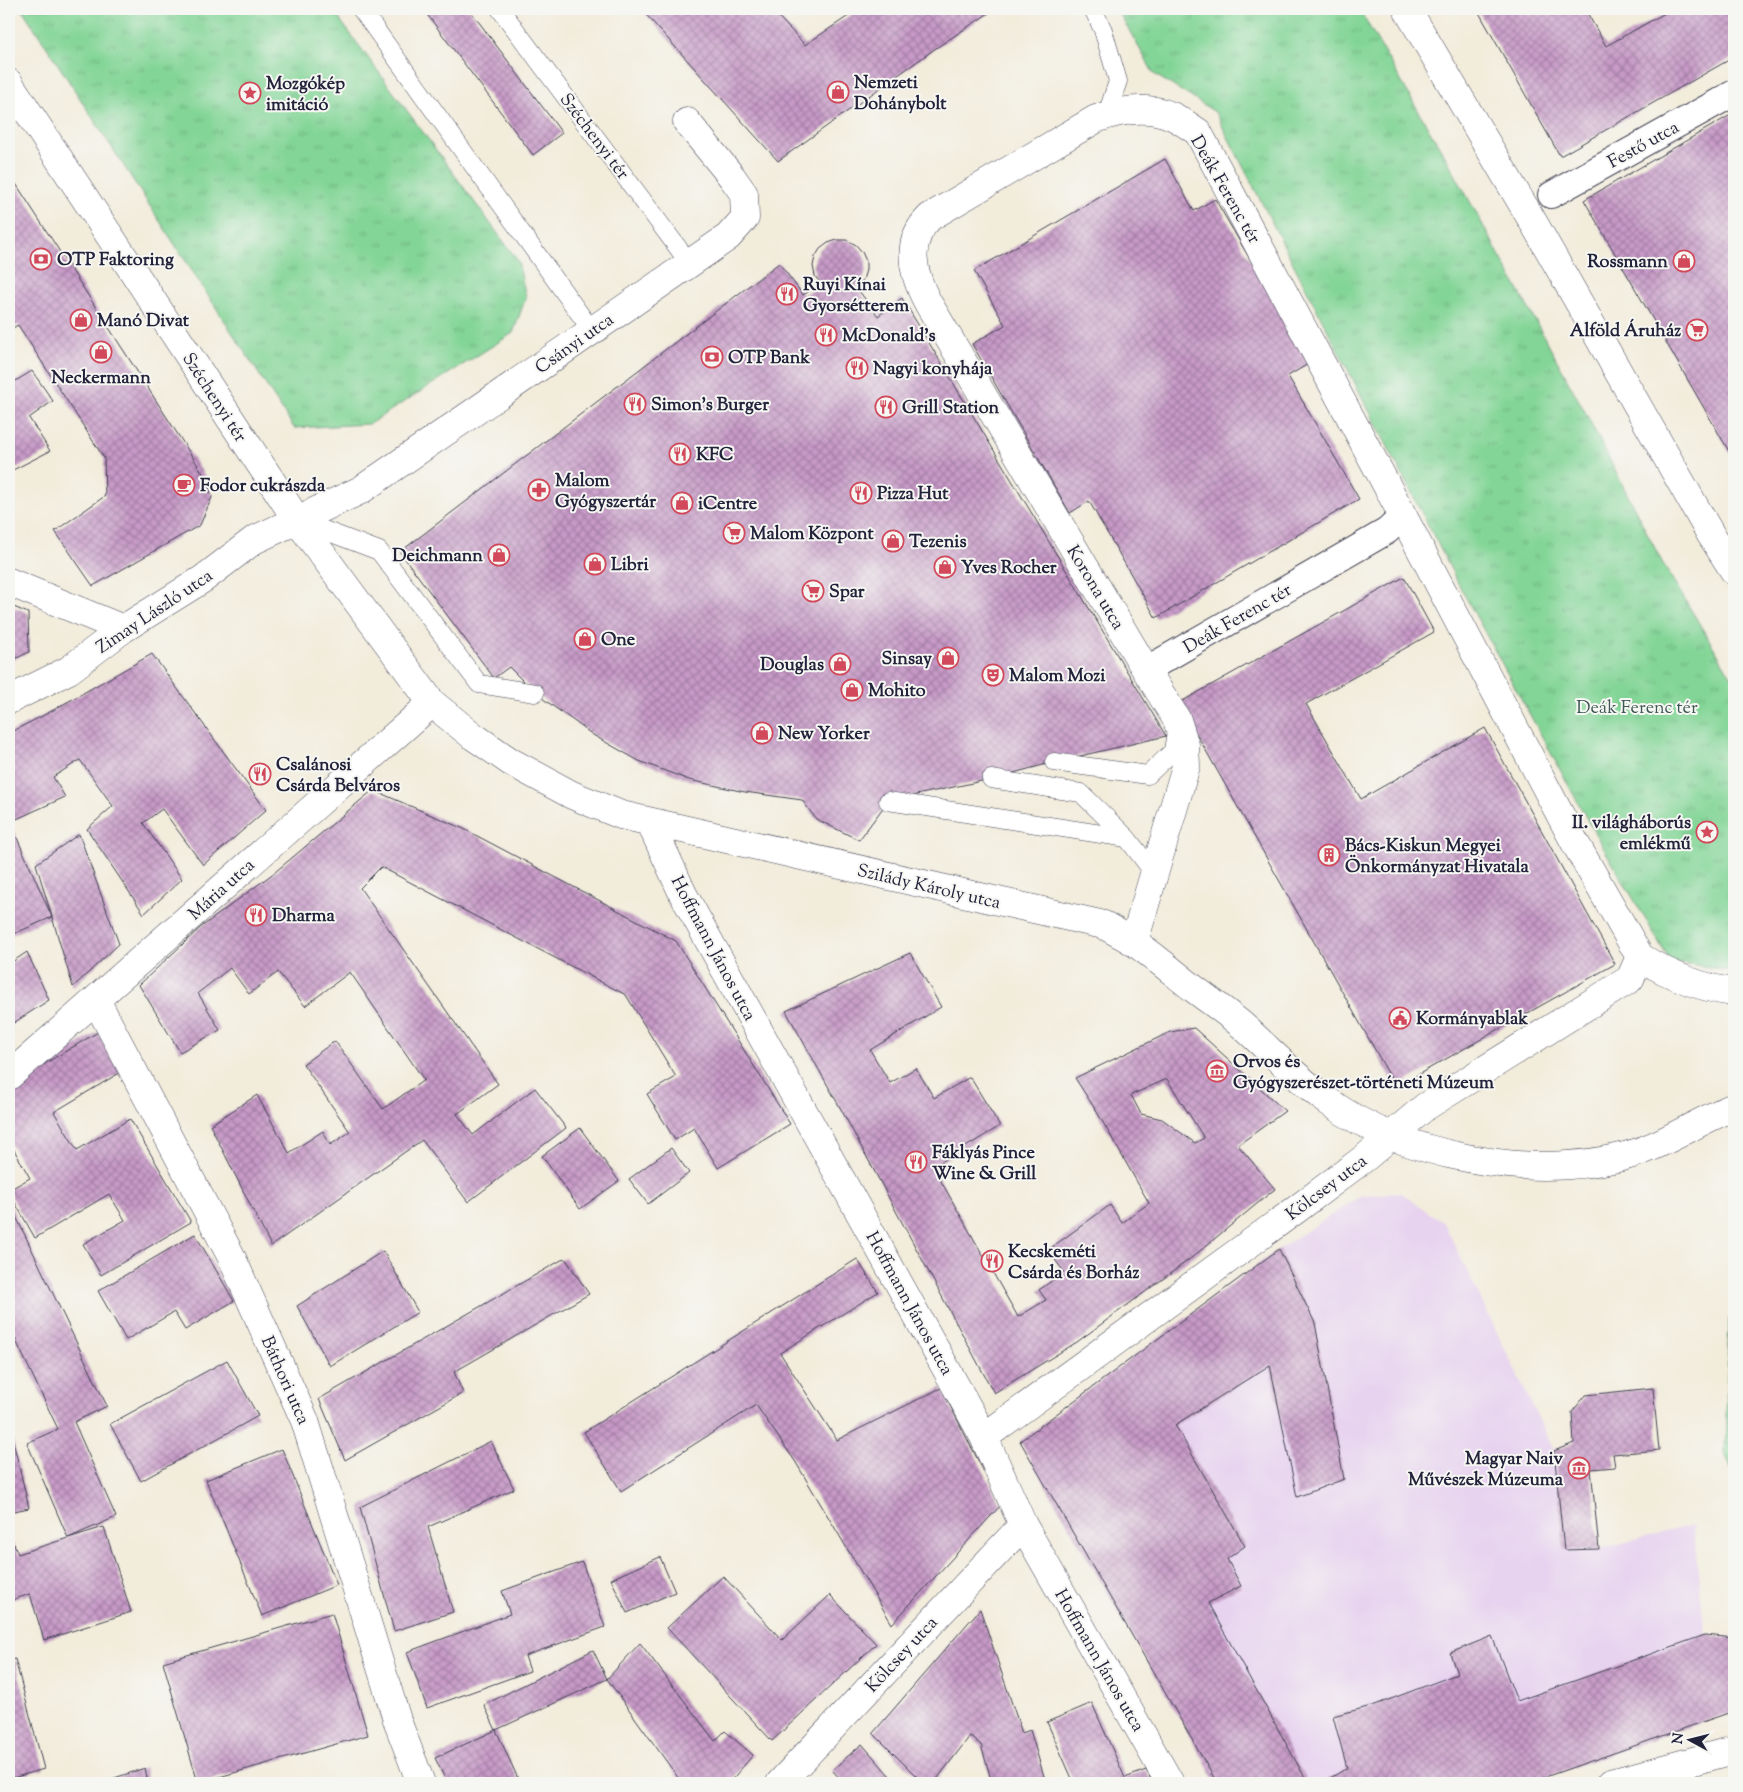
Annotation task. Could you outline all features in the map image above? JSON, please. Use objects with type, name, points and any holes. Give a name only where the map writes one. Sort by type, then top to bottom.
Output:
[{"type":"street","points":[[1407,9],[1532,220],[1711,535],[1734,571]]},
{"type":"street","name":"Széchenyi tér","points":[[9,83],[297,520],[432,703]]},
{"type":"street","name":"Festő utca","points":[[1551,196],[1734,92]]},
{"type":"street","name":"Deák Ferenc tér","points":[[914,249],[916,236],[922,225],[930,218],[1096,119],[1108,114],[1147,108],[1172,116],[1198,132],[1574,841],[1640,957],[1659,969],[1690,982],[1734,992]]},
{"type":"street","name":"Csányi utca","points":[[297,520],[361,490],[728,237],[745,218],[744,194],[687,122]]},
{"type":"street","name":"Korona utca","points":[[914,249],[916,275],[928,303],[1177,720],[1185,745],[1186,766],[1134,942]]},
{"type":"street","name":"Deák Ferenc tér","points":[[1146,670],[1387,531],[1403,516]]},
{"type":"street","name":"Zimay László utca","points":[[9,700],[69,670],[123,629],[203,579],[254,540],[297,520]]},
{"type":"street","points":[[9,582],[123,629]]},
{"type":"street","name":"Szilády Károly utca","points":[[432,703],[473,736],[511,762],[572,795],[621,815],[1104,925],[1134,942],[1242,1026],[1302,1081],[1327,1101],[1351,1117],[1391,1136]]},
{"type":"street","name":"Mária utca","points":[[9,1076],[432,703]]},
{"type":"street","name":"Hoffmann János utca","points":[[650,822],[683,894],[984,1437],[1022,1525],[1170,1783]]},
{"type":"street","points":[[1391,1136],[1425,1107],[1630,979],[1640,957]]},
{"type":"street","name":"Báthori utca","points":[[96,1000],[231,1256],[306,1421],[396,1714],[421,1783]]},
{"type":"street","points":[[1391,1136],[1423,1147],[1478,1160],[1546,1166],[1587,1164],[1650,1149],[1729,1107]]},
{"type":"street","name":"Kölcsey utca","points":[[984,1437],[1297,1209],[1391,1136]]},
{"type":"street","name":"Kölcsey utca","points":[[780,1783],[1022,1525]]},
{"type":"street","points":[[1611,1783],[1734,1750]]},
{"type":"lane","points":[[361,9],[592,331]]},
{"type":"lane","name":"Széchenyi tér","points":[[500,9],[690,264]]},
{"type":"lane","points":[[1093,9],[1102,30],[1118,81],[1108,114]]},
{"type":"lane","points":[[297,520],[379,551],[479,684],[535,693]]},
{"type":"lane","points":[[1054,762],[1148,775],[1173,751],[1177,720]]},
{"type":"lane","points":[[991,779],[1080,793],[1128,838],[1154,873]]},
{"type":"lane","points":[[888,801],[1128,838]]},
{"type":"shaded area","points":[[1401,1193],[1444,1223],[1554,1451],[1564,1550],[1599,1549],[1693,1525],[1705,1635],[1734,1638],[1734,1711],[1528,1783],[1217,1783],[1020,1441],[1279,1249],[1362,1195]]},
{"type":"green space","points":[[22,9],[332,9],[518,261],[526,297],[513,333],[369,424],[294,428]]},
{"type":"green space","name":"Deák Ferenc tér","points":[[1117,9],[1359,9],[1450,165],[1583,408],[1662,562],[1734,681],[1734,971],[1670,961],[1593,830],[1459,585],[1215,112],[1154,74]]},
{"type":"green space","points":[[1729,1317],[1734,1327],[1734,1475],[1725,1454]]},
{"type":"building","points":[[423,9],[469,9],[562,133],[533,155]]},
{"type":"building","points":[[641,9],[771,9],[805,45],[859,9],[995,9],[936,48],[778,161]]},
{"type":"building","points":[[1477,9],[1585,9],[1606,46],[1672,9],[1734,9],[1734,57],[1560,156]]},
{"type":"building","name":"Alföld Áruház","points":[[1734,113],[1734,460],[1584,200]]},
{"type":"building","points":[[1165,159],[1194,211],[1215,199],[1310,363],[1288,376],[1359,499],[1156,618],[1089,501],[1070,513],[972,344],[1005,325],[974,271]]},
{"type":"building","points":[[9,173],[206,478],[212,497],[200,525],[93,586],[55,531],[105,496],[104,458],[18,325],[9,330]]},
{"type":"building","name":"Malom Központ","points":[[837,240],[847,240],[856,245],[862,252],[866,261],[866,270],[863,280],[856,287],[878,316],[902,298],[1166,736],[991,779],[888,801],[859,840],[816,819],[802,800],[745,792],[689,780],[639,761],[593,735],[535,693],[509,667],[494,678],[400,552],[779,263],[803,295],[821,284],[815,276],[813,266],[815,257],[820,249],[828,243]]},
{"type":"building","points":[[32,371],[53,401],[29,418],[50,451],[9,472],[9,385]]},
{"type":"building","points":[[1404,577],[1434,632],[1306,704],[1361,799],[1485,728],[1615,964],[1396,1087],[1179,703]]},
{"type":"building","points":[[9,605],[28,613],[29,652],[9,662]]},
{"type":"building","points":[[152,654],[266,810],[203,865],[162,809],[143,823],[182,879],[144,914],[87,829],[113,806],[80,760],[53,777],[65,797],[10,822],[52,917],[9,936],[9,733]]},
{"type":"building","points":[[373,790],[464,829],[676,941],[790,1124],[718,1168],[694,1128],[675,1140],[647,1094],[676,1077],[626,995],[381,867],[360,888],[498,1084],[457,1114],[473,1135],[535,1088],[566,1128],[468,1202],[422,1140],[271,1246],[210,1125],[257,1095],[289,1153],[323,1131],[330,1145],[350,1132],[303,1064],[335,1041],[383,1109],[424,1080],[350,972],[305,1006],[278,972],[249,994],[230,968],[198,993],[220,1030],[180,1052],[139,985],[200,928],[275,872]]},
{"type":"building","points":[[79,834],[119,944],[73,987],[36,864]]},
{"type":"building","points":[[27,952],[49,1000],[9,1026],[9,964]]},
{"type":"building","points":[[910,953],[941,1007],[870,1050],[890,1083],[916,1068],[934,1098],[970,1077],[1000,1126],[933,1167],[1018,1317],[1046,1300],[1039,1290],[1064,1272],[1048,1250],[1110,1205],[1122,1223],[1149,1203],[1097,1112],[1075,1078],[1170,1032],[1194,1028],[1285,1111],[1238,1145],[1275,1189],[1190,1259],[1077,1342],[994,1393],[786,1011]],"holes":[[[1167,1079],[1204,1138],[1195,1143],[1162,1119],[1141,1114],[1131,1095]]]},
{"type":"building","points":[[98,1032],[121,1072],[54,1112],[77,1150],[130,1119],[191,1222],[101,1275],[83,1244],[125,1220],[109,1194],[35,1238],[9,1192],[9,1190],[30,1178],[9,1141],[9,1085]]},
{"type":"building","points":[[580,1128],[619,1181],[580,1209],[542,1156]]},
{"type":"building","points":[[671,1148],[689,1173],[648,1204],[629,1179]]},
{"type":"building","points":[[9,1202],[107,1406],[74,1422],[116,1517],[68,1538],[27,1443],[58,1429],[9,1326]]},
{"type":"building","points":[[195,1234],[234,1301],[185,1330],[174,1312],[126,1340],[98,1291]]},
{"type":"building","points":[[1279,1249],[1315,1323],[1344,1479],[1297,1497],[1270,1365],[1175,1425],[1245,1546],[1227,1559],[1241,1586],[1208,1603],[1308,1783],[1217,1783],[1020,1441]]},
{"type":"building","points":[[383,1251],[418,1312],[330,1366],[297,1306]]},
{"type":"building","points":[[565,1258],[589,1294],[454,1372],[463,1393],[345,1460],[319,1399]]},
{"type":"building","points":[[857,1259],[878,1292],[780,1353],[837,1440],[941,1388],[1001,1505],[892,1624],[795,1461],[756,1405],[621,1491],[584,1432]]},
{"type":"building","points":[[227,1360],[258,1416],[141,1481],[110,1424]]},
{"type":"building","name":"Magyar Naiv Művészek Múzeuma","points":[[1653,1388],[1659,1450],[1613,1454],[1615,1467],[1591,1469],[1599,1549],[1564,1550],[1554,1451],[1574,1443],[1572,1412],[1586,1395]]},
{"type":"building","points":[[9,1424],[29,1508],[9,1512]]},
{"type":"building","points":[[491,1441],[514,1489],[428,1527],[453,1612],[394,1631],[360,1507]]},
{"type":"building","points":[[282,1449],[337,1585],[262,1616],[206,1480]]},
{"type":"building","points":[[104,1527],[131,1612],[44,1640],[30,1594],[9,1601],[9,1546],[14,1544],[18,1554]]},
{"type":"building","points":[[660,1557],[675,1592],[627,1613],[611,1579]]},
{"type":"building","points":[[582,1562],[605,1627],[525,1656],[530,1671],[427,1708],[407,1652],[510,1614],[502,1591]]},
{"type":"building","points":[[723,1576],[782,1640],[830,1595],[876,1644],[772,1741],[667,1628]]},
{"type":"building","points":[[980,1609],[1022,1733],[1030,1730],[1046,1783],[992,1783],[981,1745],[970,1736],[934,1783],[923,1783],[873,1733]]},
{"type":"building","points":[[332,1613],[368,1735],[198,1783],[163,1662]]},
{"type":"building","points":[[1705,1635],[1734,1638],[1734,1711],[1528,1783],[1322,1783],[1347,1768],[1333,1716],[1375,1705],[1457,1674],[1450,1653],[1492,1636],[1517,1701]]},
{"type":"building","points":[[640,1643],[715,1741],[725,1731],[753,1755],[729,1783],[682,1783],[607,1679]]},
{"type":"building","points":[[593,1650],[607,1679],[496,1730],[484,1705]]},
{"type":"building","points":[[15,1659],[44,1769],[9,1779],[9,1660]]},
{"type":"building","points":[[1092,1703],[1125,1778],[1146,1770],[1153,1783],[1074,1783],[1047,1722]]},
{"type":"building","points":[[496,1730],[520,1783],[447,1783],[435,1758]]},
{"type":"building","points":[[862,1744],[896,1783],[844,1783],[832,1770]]},
{"type":"building","points":[[145,1768],[148,1783],[99,1783]]},
{"type":"place","name":"Nemzeti Dohánybolt","points":[[838,92]]},
{"type":"place","name":"Mozgókép imitáció","points":[[250,93]]},
{"type":"place","name":"OTP Faktoring","points":[[41,259]]},
{"type":"place","name":"Rossmann","points":[[1684,261]]},
{"type":"place","name":"Ruyi Kínai Gyorsétterem","points":[[787,294]]},
{"type":"place","name":"Manó Divat","points":[[81,320]]},
{"type":"place","name":"Alföld Áruház","points":[[1697,330]]},
{"type":"place","name":"McDonald's","points":[[826,335]]},
{"type":"place","name":"Neckermann","points":[[101,352]]},
{"type":"place","name":"OTP Bank","points":[[712,357]]},
{"type":"place","name":"Nagyi konyhája","points":[[857,368]]},
{"type":"place","name":"Simon's Burger","points":[[635,404]]},
{"type":"place","name":"Grill Station","points":[[886,407]]},
{"type":"place","name":"KFC","points":[[680,454]]},
{"type":"place","name":"Fodor cukrászda","points":[[184,485]]},
{"type":"place","name":"Malom Gyógyszertár","points":[[539,490]]},
{"type":"place","name":"Pizza Hut","points":[[861,493]]},
{"type":"place","name":"iCentre","points":[[682,503]]},
{"type":"place","name":"Malom Központ","points":[[734,533]]},
{"type":"place","name":"Tezenis","points":[[893,541]]},
{"type":"place","name":"Deichmann","points":[[499,555]]},
{"type":"place","name":"Libri","points":[[595,564]]},
{"type":"place","name":"Yves Rocher","points":[[945,567]]},
{"type":"place","name":"Spar","points":[[813,591]]},
{"type":"place","name":"One","points":[[585,639]]},
{"type":"place","name":"Sinsay","points":[[948,658]]},
{"type":"place","name":"Douglas","points":[[840,664]]},
{"type":"place","name":"Malom Mozi","points":[[993,675]]},
{"type":"place","name":"Mohito","points":[[852,690]]},
{"type":"place","name":"New Yorker","points":[[762,733]]},
{"type":"place","name":"Csalánosi Csárda Belváros","points":[[260,774]]},
{"type":"place","name":"II. világháborús emlékmű","points":[[1707,832]]},
{"type":"place","name":"Bács-Kiskun Megyei Önkormányzat Hivatala","points":[[1329,855]]},
{"type":"place","name":"Dharma","points":[[256,915]]},
{"type":"place","name":"Kormányablak","points":[[1400,1018]]},
{"type":"place","name":"Orvos és Gyógyszerészet-történeti Múzeum","points":[[1217,1071]]},
{"type":"place","name":"Fáklyás Pince Wine & Grill","points":[[916,1162]]},
{"type":"place","name":"Kecskeméti Csárda és Borház","points":[[992,1261]]},
{"type":"place","name":"Magyar Naiv Művészek Múzeuma","points":[[1579,1468]]}]
